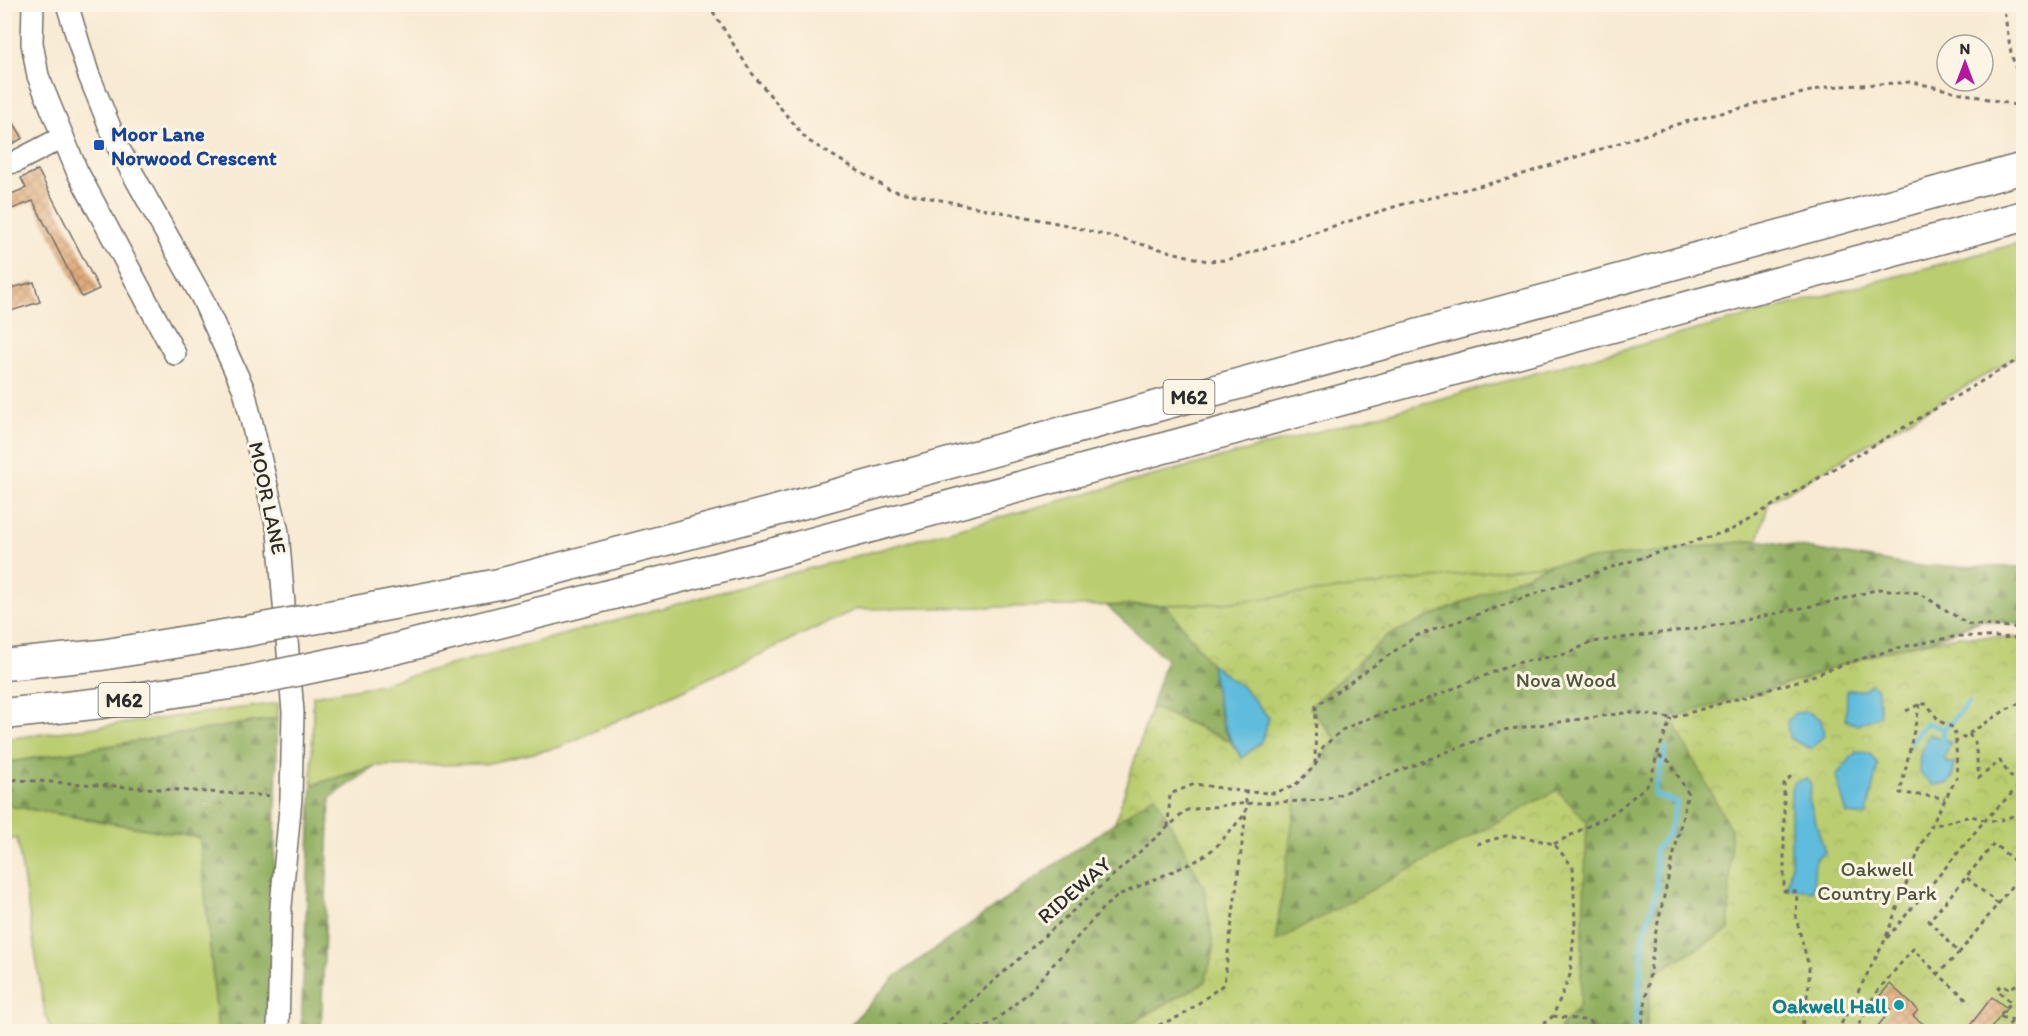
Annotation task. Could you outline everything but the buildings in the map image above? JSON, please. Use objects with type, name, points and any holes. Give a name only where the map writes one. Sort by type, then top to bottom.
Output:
[{"type":"highway","name":"M62","points":[[4,665],[101,655],[242,632],[499,584],[734,522],[2024,168]]},
{"type":"highway","name":"M62","points":[[4,714],[102,704],[243,682],[363,657],[756,558],[2024,216]]},
{"type":"street","points":[[33,4],[32,43],[38,76],[77,171],[175,354]]},
{"type":"street","name":"MOOR LANE","points":[[67,4],[88,73],[118,147],[202,298],[244,390],[278,532],[293,712],[291,798],[281,906],[278,1032]]},
{"type":"street","points":[[4,164],[15,162],[63,137]]},
{"type":"path","points":[[708,4],[751,72],[807,140],[890,190],[1062,224],[1207,261],[1227,260],[1400,205],[1508,179],[1681,123],[1827,87],[1912,82],[2024,107]]},
{"type":"path","points":[[2002,4],[2011,53],[2024,95]]},
{"type":"path","points":[[1315,766],[1316,706],[1416,636],[1612,567],[1731,530],[2024,356]]},
{"type":"path","points":[[1168,827],[1170,794],[1195,784],[1246,792],[1274,792],[1294,786],[1315,766],[1323,747],[1342,730],[1363,720],[1418,703],[1516,663],[1566,654],[1592,642],[1721,625],[1835,602],[1879,589],[1919,593],[1968,624],[2024,628]]},
{"type":"path","points":[[1554,844],[1615,812],[1650,783],[1657,755],[1671,718],[1801,680],[1847,663],[1902,647],[1959,636],[2024,638]]},
{"type":"path","points":[[1956,741],[2024,701]]},
{"type":"path","points":[[1837,1032],[1884,942],[1931,826],[1958,777],[1954,728],[1940,721],[1927,704],[1906,711]]},
{"type":"path","points":[[1919,706],[1900,792],[1945,798]]},
{"type":"path","name":"RIDEWAY","points":[[936,1032],[1187,810],[1246,803],[1325,800],[1503,730],[1631,712],[1671,718]]},
{"type":"path","points":[[1884,942],[1985,820],[2022,782],[2010,776],[2000,761],[1979,778],[1975,742],[1970,734]]},
{"type":"path","points":[[1641,1032],[1656,931],[1688,793],[1670,762],[1657,755]]},
{"type":"path","points":[[1791,776],[1784,784],[1784,891],[1797,892],[1796,918],[1809,967],[1809,984],[1801,1032]]},
{"type":"path","points":[[4,779],[291,798]]},
{"type":"path","points":[[1142,1032],[1183,1015],[1224,984],[1246,813],[1246,792]]},
{"type":"path","points":[[1931,826],[1971,816],[1998,821],[2024,812]]},
{"type":"path","points":[[969,1032],[991,1024],[1029,992],[1104,907],[1119,894],[1196,861],[1215,848],[1246,813]]},
{"type":"path","points":[[1477,843],[1505,836],[1525,837],[1554,844],[1573,867],[1575,923],[1570,975],[1553,1016],[1534,1032]]},
{"type":"path","points":[[1938,974],[1959,953],[2024,869],[1994,844],[1929,921],[1959,953]]},
{"type":"path","points":[[1967,878],[1998,904]]},
{"type":"path","points":[[1858,1032],[1856,1030],[1875,994],[1912,949],[1970,1002]]},
{"type":"path","points":[[2024,980],[2009,989],[2001,985],[1997,990],[2012,1002],[1999,1017],[2013,1020],[2024,1028]]},
{"type":"path","points":[[1553,1016],[1589,1021],[1610,1032]]},
{"type":"path","points":[[2003,1032],[2013,1020]]},
{"type":"green space","points":[[2023,242],[2023,353],[1769,502],[1758,540],[1216,604],[857,609],[560,747],[485,764],[376,766],[312,785],[313,696],[372,686]]},
{"type":"green space","name":"Nova Wood","points":[[1758,540],[1913,566],[2023,567],[2023,625],[1982,620],[1929,641],[1847,663],[1801,680],[1672,718],[1731,830],[1729,930],[1653,974],[1646,1031],[1558,1031],[1580,1004],[1587,822],[1557,791],[1275,943],[1297,791],[1336,739],[1309,707],[1388,635],[1551,564]]},
{"type":"green space","points":[[1551,564],[1388,635],[1309,707],[1336,739],[1297,791],[1275,942],[1557,790],[1587,822],[1580,1004],[1558,1031],[1104,1032],[1125,1027],[1205,982],[1214,950],[1204,887],[1155,795],[1115,823],[1151,707],[1230,741],[1242,758],[1246,690],[1211,664],[1166,605],[1216,604]]},
{"type":"green space","points":[[1166,605],[1211,664],[1221,721],[1230,741],[1151,707],[1166,659],[1107,606]]},
{"type":"green space","name":"Oakwell Country Park","points":[[1958,636],[2023,638],[2023,1031],[1646,1032],[1653,974],[1729,930],[1731,830],[1671,718],[1801,680],[1847,663],[1902,647]]},
{"type":"green space","points":[[278,703],[278,718],[5,763],[5,739]]},
{"type":"green space","points":[[278,718],[270,1031],[218,1031],[200,838],[5,805],[5,763]]},
{"type":"green space","points":[[376,766],[330,798],[321,1031],[301,1031],[312,785]]},
{"type":"green space","points":[[1155,794],[1204,887],[1214,950],[1205,982],[1125,1027],[1104,1031],[843,1032],[895,977]]},
{"type":"green space","points":[[5,805],[200,838],[218,1031],[51,1031],[45,1014],[17,838],[5,841]]},
{"type":"water","points":[[1211,664],[1246,690],[1269,718],[1261,742],[1242,758],[1224,724]]},
{"type":"water","points":[[1871,684],[1878,690],[1880,716],[1857,725],[1846,720],[1847,690],[1865,690]]},
{"type":"water","points":[[1807,712],[1821,719],[1824,735],[1811,749],[1789,738],[1787,721],[1795,713]]},
{"type":"water","points":[[1929,734],[1951,742],[1944,758],[1947,763],[1954,763],[1953,777],[1947,784],[1933,785],[1919,772],[1920,753]]},
{"type":"water","points":[[1856,752],[1870,753],[1878,765],[1866,816],[1847,814],[1836,776]]},
{"type":"water","points":[[1807,778],[1811,785],[1809,799],[1825,853],[1815,859],[1813,891],[1787,888],[1791,867],[1791,789],[1795,782]]},
{"type":"waterway","points":[[1460,4],[1465,10]]},
{"type":"waterway","points":[[1943,739],[1944,729],[1969,703]]},
{"type":"waterway","points":[[1910,743],[1926,723],[1944,729]]},
{"type":"waterway","points":[[1635,1032],[1644,933],[1657,891],[1655,850],[1669,833],[1677,802],[1654,795],[1666,748]]},
{"type":"place","name":"Moor Lane Norwood Crescent","points":[[99,145]]},
{"type":"place","name":"Oakwell Hall","points":[[1899,1005]]}]
